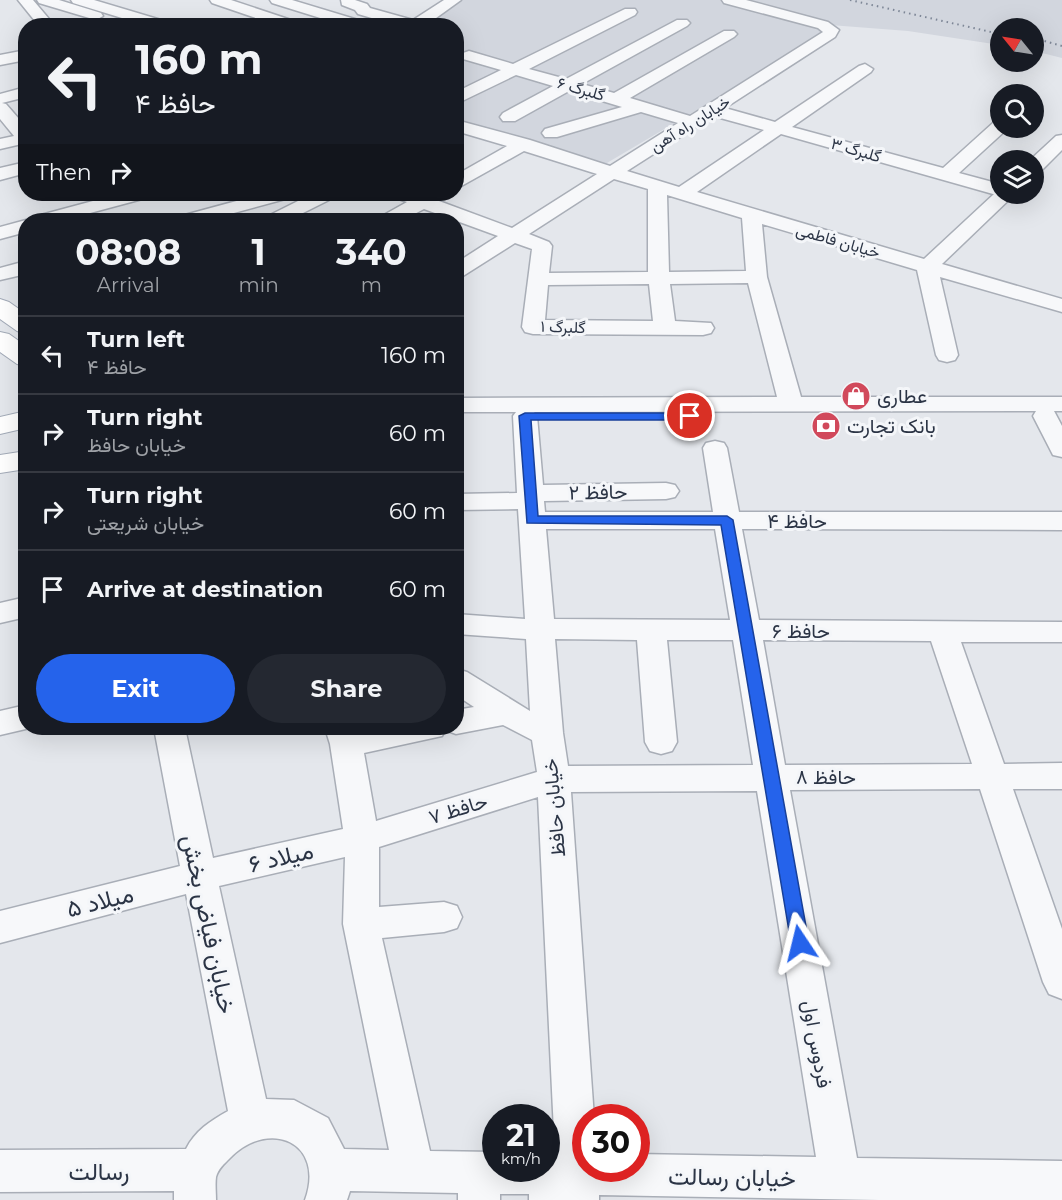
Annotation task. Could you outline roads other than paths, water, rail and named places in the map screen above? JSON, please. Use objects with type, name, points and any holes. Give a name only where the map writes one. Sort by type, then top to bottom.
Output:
[{"type":"main road","points":[[0,307],[18,320]]},
{"type":"main road","points":[[0,340],[18,352]]},
{"type":"main road","points":[[0,426],[18,421]]},
{"type":"main road","points":[[0,464],[18,461]]},
{"type":"street","points":[[25,0],[41,18]]},
{"type":"street","points":[[44,0],[103,18]]},
{"type":"street","points":[[78,0],[139,18]]},
{"type":"street","points":[[217,0],[273,18]]},
{"type":"street","points":[[233,5],[253,0]]},
{"type":"street","points":[[277,0],[337,18]]},
{"type":"street","points":[[305,18],[343,0],[362,7],[363,11],[385,18]]},
{"type":"street","points":[[416,18],[454,0]]},
{"type":"street","name":"خیابان راه آهن","points":[[464,267],[830,34],[831,30],[823,25],[729,0]]},
{"type":"street","points":[[464,95],[630,12]]},
{"type":"street","points":[[509,117],[682,23]]},
{"type":"street","points":[[616,99],[729,34]]},
{"type":"street","name":"گلبرگ ۶","points":[[469,56],[692,122]]},
{"type":"street","points":[[0,60],[18,57]]},
{"type":"street","points":[[683,193],[865,69]]},
{"type":"street","points":[[0,99],[18,94]]},
{"type":"street","points":[[551,134],[640,107]]},
{"type":"street","points":[[0,108],[18,129]]},
{"type":"street","name":"گلبرگ ۳","points":[[712,110],[990,187]]},
{"type":"street","points":[[464,116],[622,167]]},
{"type":"street","points":[[464,127],[622,167]]},
{"type":"street","points":[[946,175],[990,135]]},
{"type":"street","points":[[0,144],[18,140]]},
{"type":"street","points":[[1044,157],[1062,140]]},
{"type":"street","points":[[464,178],[524,144]]},
{"type":"street","name":"خیابان فاطمی","points":[[622,167],[657,185],[1062,306]]},
{"type":"street","points":[[0,174],[18,169]]},
{"type":"street","points":[[657,185],[659,278],[665,328]]},
{"type":"street","points":[[70,213],[113,201]]},
{"type":"street","points":[[213,213],[257,201]]},
{"type":"street","points":[[293,213],[314,201]]},
{"type":"street","points":[[401,213],[423,201]]},
{"type":"street","points":[[439,201],[514,235]]},
{"type":"street","points":[[947,355],[927,267],[994,204]]},
{"type":"street","points":[[752,215],[757,277],[791,404]]},
{"type":"street","points":[[0,233],[18,228]]},
{"type":"street","name":"گلبرگ ۱","points":[[514,235],[542,246],[533,327],[703,328]]},
{"type":"street","points":[[0,274],[18,269]]},
{"type":"street","points":[[538,279],[757,277]]},
{"type":"street","points":[[464,405],[791,404],[1056,412]]},
{"type":"street","points":[[464,416],[1056,412]]},
{"type":"street","points":[[1056,412],[1062,450]]},
{"type":"street","name":"خیابان حافظ","points":[[525,416],[531,505],[534,629],[554,779],[564,1187]]},
{"type":"street","name":"فردوس اول","points":[[715,448],[840,1178]]},
{"type":"street","name":"حافظ ۲","points":[[531,505],[666,491]]},
{"type":"street","points":[[464,502],[531,505]]},
{"type":"street","name":"حافظ ۴","points":[[531,505],[727,520],[1062,521]]},
{"type":"street","points":[[0,613],[18,609]]},
{"type":"street","name":"حافظ ۶","points":[[464,625],[534,629],[1062,632]]},
{"type":"street","points":[[651,630],[660,741]]},
{"type":"street","points":[[943,632],[1062,982]]},
{"type":"street","points":[[464,685],[506,712],[547,733]]},
{"type":"street","points":[[464,720],[506,712]]},
{"type":"street","points":[[0,723],[18,719]]},
{"type":"street","name":"خیابان فیاض بخش","points":[[170,735],[250,1120]]},
{"type":"street","points":[[343,736],[362,839],[361,924],[414,1172]]},
{"type":"street","name":"حافظ ۸","points":[[554,779],[1062,776]]},
{"type":"street","name":"حافظ ۷","points":[[362,839],[554,779]]},
{"type":"street","name":"میلاد ۶","points":[[199,876],[362,839]]},
{"type":"street","name":"میلاد ۵","points":[[0,927],[199,876]]},
{"type":"street","points":[[361,924],[444,917]]},
{"type":"street","points":[[197,1185],[210,1148],[228,1131],[250,1120],[273,1117],[294,1120],[313,1132],[324,1148],[328,1185]]},
{"type":"street","name":"رسالت","points":[[0,1171],[197,1185]]},
{"type":"street","name":"خیابان رسالت","points":[[328,1185],[414,1172],[480,1186],[564,1187],[840,1178],[911,1190],[1062,1182]]},
{"type":"railway","points":[[850,0],[990,32]]},
{"type":"railway","points":[[1044,41],[1062,46]]},
{"type":"place","name":"عطاری","points":[[856,396]]},
{"type":"place","name":"بانک تجارت","points":[[826,426]]}]
